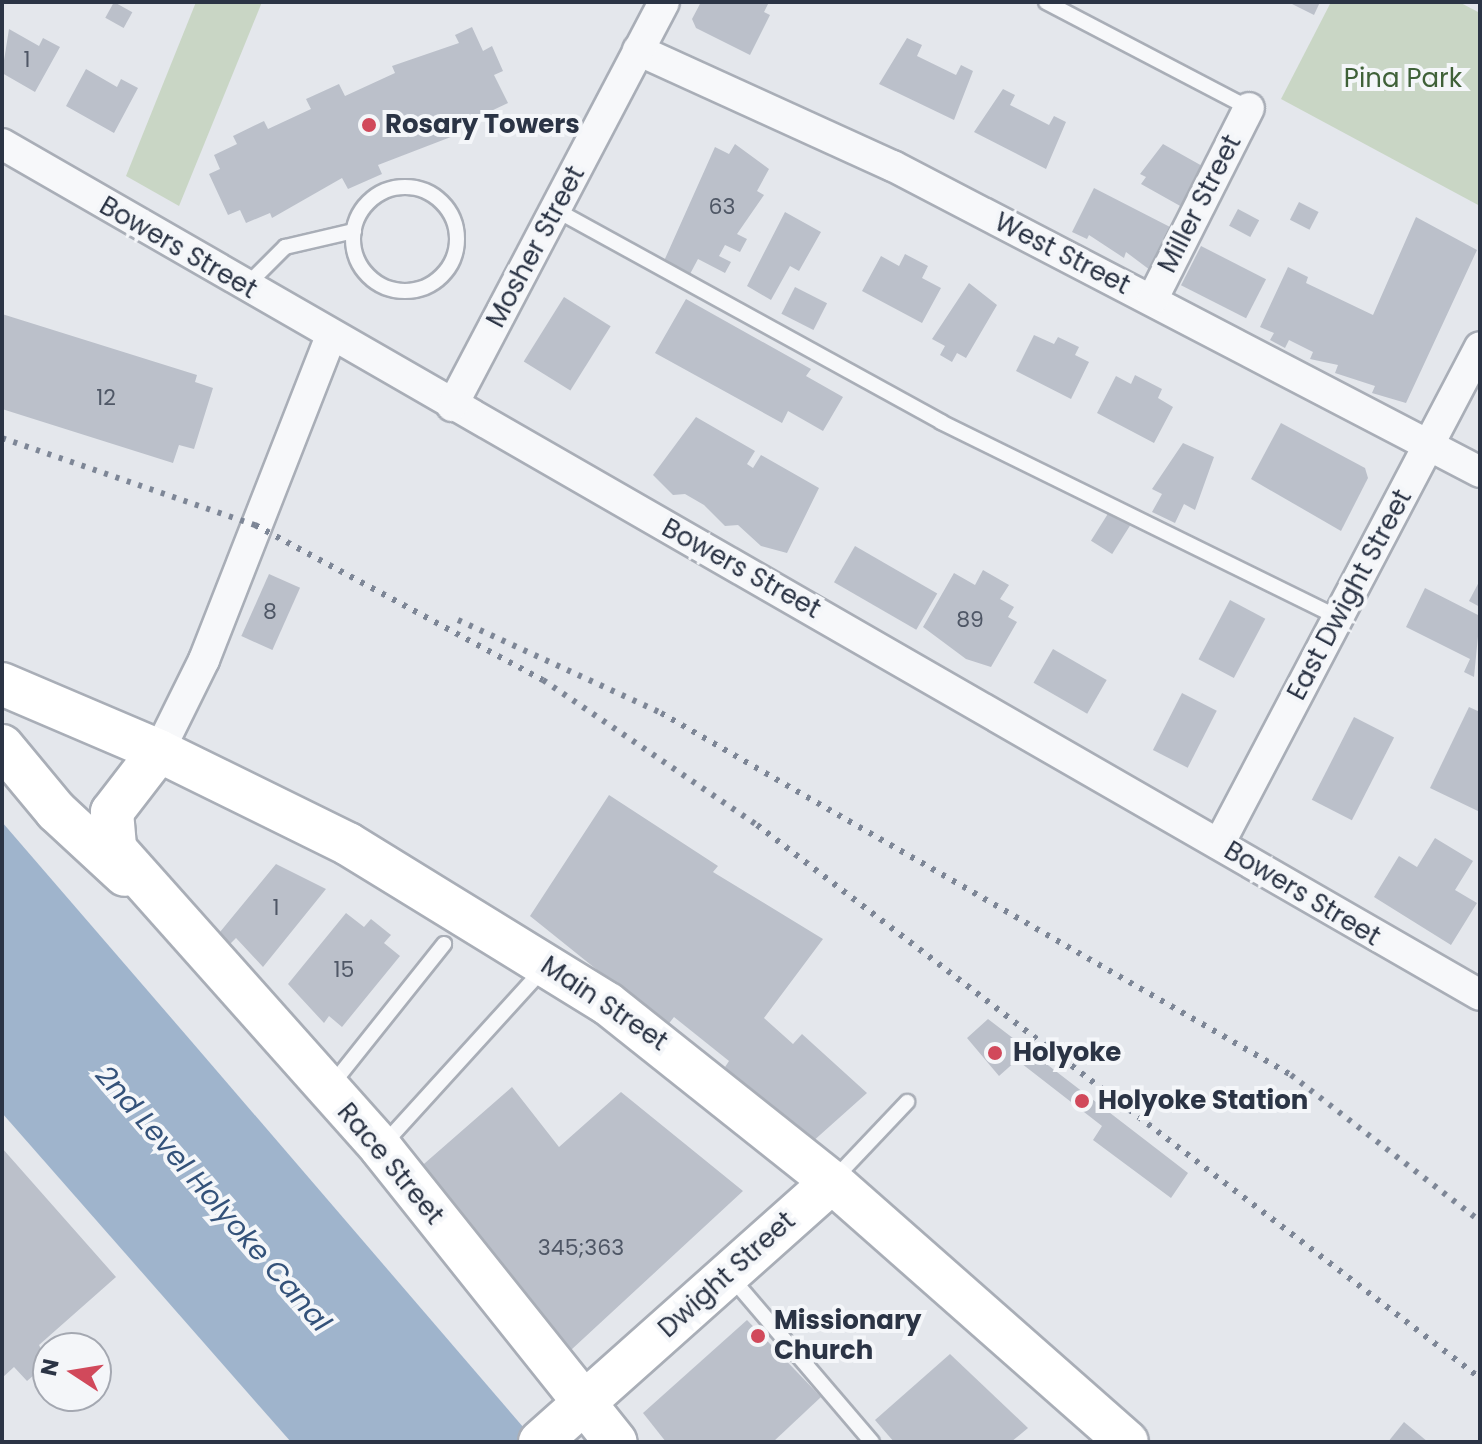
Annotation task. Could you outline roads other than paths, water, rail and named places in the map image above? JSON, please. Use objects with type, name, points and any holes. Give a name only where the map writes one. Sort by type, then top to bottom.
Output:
[{"type":"street","name":"Mosher Street","points":[[452,406],[664,2]]},
{"type":"street","name":"West Street","points":[[638,50],[893,166],[1480,472]]},
{"type":"street","name":"Miller Street","points":[[1152,300],[1249,108]]},
{"type":"street","name":"Bowers Street","points":[[2,144],[330,338],[1480,995]]},
{"type":"street","points":[[159,751],[204,660],[330,338]]},
{"type":"street","name":"East Dwight Street","points":[[1219,844],[1480,347]]},
{"type":"street","name":"Main Street","points":[[2,684],[159,751],[348,844],[547,965],[682,1058],[832,1182],[1127,1442]]},
{"type":"street","name":"Race Street","points":[[2,746],[91,847],[151,897]]},
{"type":"street","name":"Race Street","points":[[159,751],[122,792],[110,830],[115,849],[151,897],[381,1148],[616,1442]]},
{"type":"street","name":"Dwight Street","points":[[546,1437],[832,1182]]},
{"type":"lane","points":[[1046,2],[1249,108]]},
{"type":"lane","points":[[413,187],[442,202],[454,223],[456,247],[444,271],[424,287],[388,288],[360,266],[354,231],[358,216],[381,192],[413,187]]},
{"type":"lane","points":[[556,210],[941,422],[1338,617]]},
{"type":"lane","points":[[245,287],[285,247],[354,231]]},
{"type":"lane","points":[[327,1090],[444,944]]},
{"type":"lane","points":[[381,1148],[547,965]]},
{"type":"lane","name":"Dwight Street","points":[[832,1182],[907,1102]]},
{"type":"lane","points":[[728,1274],[872,1442]]},
{"type":"water","name":"2nd Level Holyoke Canal","points":[[2,822],[536,1442],[291,1442],[2,1113]]},
{"type":"railway","points":[[2,438],[255,525],[543,680],[757,825],[1480,1378]]},
{"type":"railway","points":[[458,620],[661,713],[1291,1075],[1480,1221]]},
{"type":"place","name":"Rosary Towers","points":[[369,125]]},
{"type":"place","name":"Holyoke","points":[[995,1053]]},
{"type":"place","name":"Holyoke Station","points":[[1082,1101]]},
{"type":"place","name":"Missionary Church","points":[[758,1336]]},
{"type":"park label","name":"Pina Park","points":[[1403,79]]}]
